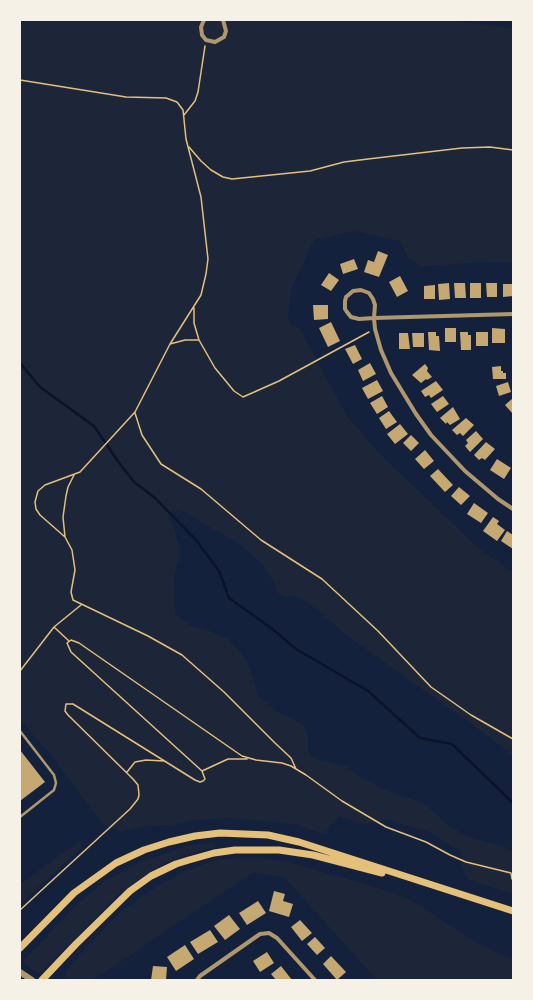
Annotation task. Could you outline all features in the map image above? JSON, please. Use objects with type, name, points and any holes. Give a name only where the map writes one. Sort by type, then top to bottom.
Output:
[{"type":"main road","points":[[20,948],[74,893],[116,863],[154,846],[183,838],[220,833],[254,834],[282,838],[326,850],[513,912]]},
{"type":"main road","points":[[42,980],[92,927],[130,891],[151,876],[169,867],[214,853],[235,850],[262,849],[296,852],[440,888]]},
{"type":"street","points":[[204,20],[201,30],[202,35],[206,40],[215,42],[224,37],[226,31],[223,20]]},
{"type":"street","points":[[513,314],[374,318],[359,319],[349,315],[345,309],[346,297],[353,291],[361,290],[369,293],[373,298],[375,305],[374,318],[375,329],[381,350],[403,395],[432,435],[465,471],[498,499],[513,509]]},
{"type":"street","points":[[196,980],[260,934],[269,933],[277,938],[315,980]]},
{"type":"street","points":[[20,972],[32,980]]},
{"type":"lane","points":[[20,731],[54,775],[56,783],[54,790],[20,816]]},
{"type":"path","points":[[184,115],[195,101],[198,92],[206,40]]},
{"type":"path","points":[[20,80],[126,97],[166,98],[177,102],[183,110],[188,146],[201,197],[208,259],[203,289],[170,344],[135,412],[126,424],[101,448],[86,467],[80,472],[45,485],[38,491],[34,502],[37,512],[65,537],[72,550],[75,566],[71,585],[73,600],[148,636],[182,656],[224,692],[291,758],[296,770]]},
{"type":"path","points":[[188,146],[211,170],[223,177],[232,179],[310,171],[344,162],[368,158],[462,148],[490,147],[513,150]]},
{"type":"path","points":[[194,306],[194,323],[199,340],[215,368],[234,391],[241,397],[245,397],[279,381],[375,329]]},
{"type":"path","points":[[170,344],[185,340],[199,340]]},
{"type":"path","points":[[135,412],[142,435],[162,464],[201,490],[261,540],[322,579],[378,631],[431,687],[471,715],[513,739]]},
{"type":"path","points":[[65,537],[63,517],[66,496],[74,474]]},
{"type":"path","points":[[20,671],[54,627],[81,605]]},
{"type":"path","points":[[20,910],[136,803],[139,795],[138,785],[127,772],[68,715],[65,711],[66,704],[73,704],[200,782],[205,779],[202,771],[71,652],[68,647],[68,641],[54,627]]},
{"type":"path","points":[[68,641],[75,640],[242,756],[282,763],[296,770],[342,801],[386,827],[426,842],[466,862],[512,873],[512,879]]},
{"type":"path","points":[[202,771],[228,759],[249,758]]},
{"type":"path","points":[[127,772],[135,762],[146,760],[164,761]]},
{"type":"shaded area","points":[[20,20],[444,20],[513,28],[513,262],[422,266],[408,258],[400,241],[353,231],[314,240],[292,287],[288,315],[290,324],[299,328],[347,416],[378,452],[478,548],[513,572],[513,756],[488,736],[349,637],[310,604],[295,596],[283,597],[277,592],[275,584],[262,564],[238,542],[200,522],[187,513],[173,510],[168,516],[174,528],[179,546],[179,560],[174,576],[175,614],[191,626],[210,631],[226,638],[241,652],[251,671],[258,696],[278,712],[303,724],[308,736],[308,751],[314,759],[347,767],[360,777],[379,787],[403,797],[419,801],[433,811],[445,823],[466,836],[506,847],[513,851],[513,894],[469,880],[461,866],[462,852],[429,832],[389,820],[363,824],[339,816],[324,834],[292,824],[232,818],[194,820],[171,825],[145,826],[121,832],[103,824],[50,754],[20,720]]},
{"type":"shaded area","points":[[80,841],[82,847],[20,904],[20,884]]},
{"type":"shaded area","points":[[215,842],[215,847],[184,855],[164,864],[142,877],[118,895],[41,972],[36,972],[23,962],[70,911],[105,881],[138,863],[157,856],[187,846]]},
{"type":"shaded area","points":[[254,857],[287,862],[403,896],[480,944],[508,958],[513,958],[513,980],[377,980],[284,877],[252,873],[104,973],[91,980],[68,980],[66,972],[84,950],[120,912],[158,886],[185,871],[215,860]]},
{"type":"building","points":[[378,251],[388,255],[379,277],[364,272],[368,260],[374,262]]},
{"type":"building","points":[[354,259],[358,269],[343,274],[340,264]]},
{"type":"building","points":[[329,273],[339,280],[331,291],[321,285]]},
{"type":"building","points":[[400,276],[408,291],[397,297],[389,282]]},
{"type":"building","points":[[449,283],[450,299],[439,300],[438,284]]},
{"type":"building","points":[[454,283],[465,283],[466,298],[455,298]]},
{"type":"building","points":[[470,283],[481,283],[481,298],[470,298]]},
{"type":"building","points":[[486,283],[497,283],[497,297],[487,297]]},
{"type":"building","points":[[503,284],[513,284],[513,296],[503,297]]},
{"type":"building","points":[[435,285],[435,299],[424,299],[424,286]]},
{"type":"building","points":[[313,305],[328,305],[328,319],[314,320]]},
{"type":"building","points":[[331,322],[340,341],[328,347],[319,328]]},
{"type":"building","points":[[445,328],[456,328],[456,342],[445,342]]},
{"type":"building","points":[[492,328],[505,329],[505,343],[492,343]]},
{"type":"building","points":[[428,332],[436,332],[436,336],[439,336],[440,351],[429,350]]},
{"type":"building","points":[[460,332],[468,332],[468,335],[471,335],[471,350],[461,350]]},
{"type":"building","points":[[476,332],[488,332],[488,346],[476,346]]},
{"type":"building","points":[[399,333],[408,333],[410,349],[399,349]]},
{"type":"building","points":[[412,333],[424,333],[424,347],[413,347]]},
{"type":"building","points":[[355,345],[362,359],[353,364],[345,349]]},
{"type":"building","points":[[370,363],[376,374],[363,381],[358,370]]},
{"type":"building","points":[[425,364],[428,368],[427,371],[432,377],[421,383],[412,375]]},
{"type":"building","points":[[501,366],[501,371],[506,373],[506,379],[493,379],[492,367]]},
{"type":"building","points":[[377,380],[383,391],[368,399],[362,388]]},
{"type":"building","points":[[436,381],[443,390],[431,398],[429,395],[425,397],[421,391]]},
{"type":"building","points":[[508,382],[511,392],[499,396],[496,386]]},
{"type":"building","points":[[382,396],[388,407],[377,414],[370,403]]},
{"type":"building","points":[[443,396],[449,404],[437,412],[431,404]]},
{"type":"building","points":[[513,398],[513,413],[512,413],[505,405]]},
{"type":"building","points":[[453,407],[460,419],[450,425],[447,422],[446,424],[440,418]]},
{"type":"building","points":[[389,411],[397,422],[386,429],[379,418]]},
{"type":"building","points":[[466,418],[474,425],[463,436],[460,433],[457,435],[452,430]]},
{"type":"building","points":[[400,424],[408,434],[395,444],[387,434]]},
{"type":"building","points":[[476,431],[483,439],[470,452],[465,446],[468,443],[466,440]]},
{"type":"building","points":[[411,435],[419,443],[411,451],[403,443]]},
{"type":"building","points":[[486,442],[495,449],[485,460],[482,458],[479,460],[474,455]]},
{"type":"building","points":[[425,450],[434,461],[424,469],[415,459]]},
{"type":"building","points":[[497,459],[511,468],[504,479],[490,470]]},
{"type":"building","points":[[438,469],[453,485],[445,492],[430,476]]},
{"type":"building","points":[[459,487],[470,496],[461,505],[451,496]]},
{"type":"building","points":[[474,503],[488,513],[481,523],[467,514]]},
{"type":"building","points":[[493,517],[499,521],[497,524],[505,530],[497,541],[483,531]]},
{"type":"building","points":[[507,531],[513,535],[513,549],[501,541]]},
{"type":"building","points":[[20,750],[45,782],[20,801]]},
{"type":"building","points":[[274,891],[285,894],[283,901],[293,904],[289,917],[269,911]]},
{"type":"building","points":[[258,901],[266,913],[247,925],[239,913]]},
{"type":"building","points":[[229,915],[240,929],[225,940],[214,926]]},
{"type":"building","points":[[300,920],[312,933],[302,941],[291,927]]},
{"type":"building","points":[[210,930],[218,942],[198,954],[190,942]]},
{"type":"building","points":[[315,937],[325,948],[317,955],[307,944]]},
{"type":"building","points":[[185,945],[194,959],[176,971],[167,957]]},
{"type":"building","points":[[267,952],[274,963],[260,972],[253,961]]},
{"type":"building","points":[[331,956],[346,972],[337,980],[323,964]]},
{"type":"building","points":[[153,966],[167,967],[166,980],[151,980]]},
{"type":"building","points":[[281,966],[292,980],[276,980],[271,974]]},
{"type":"waterway","points":[[20,363],[40,387],[94,426],[134,482],[155,498],[196,540],[219,571],[229,598],[271,628],[296,649],[368,691],[420,738],[452,744],[513,803]]}]
